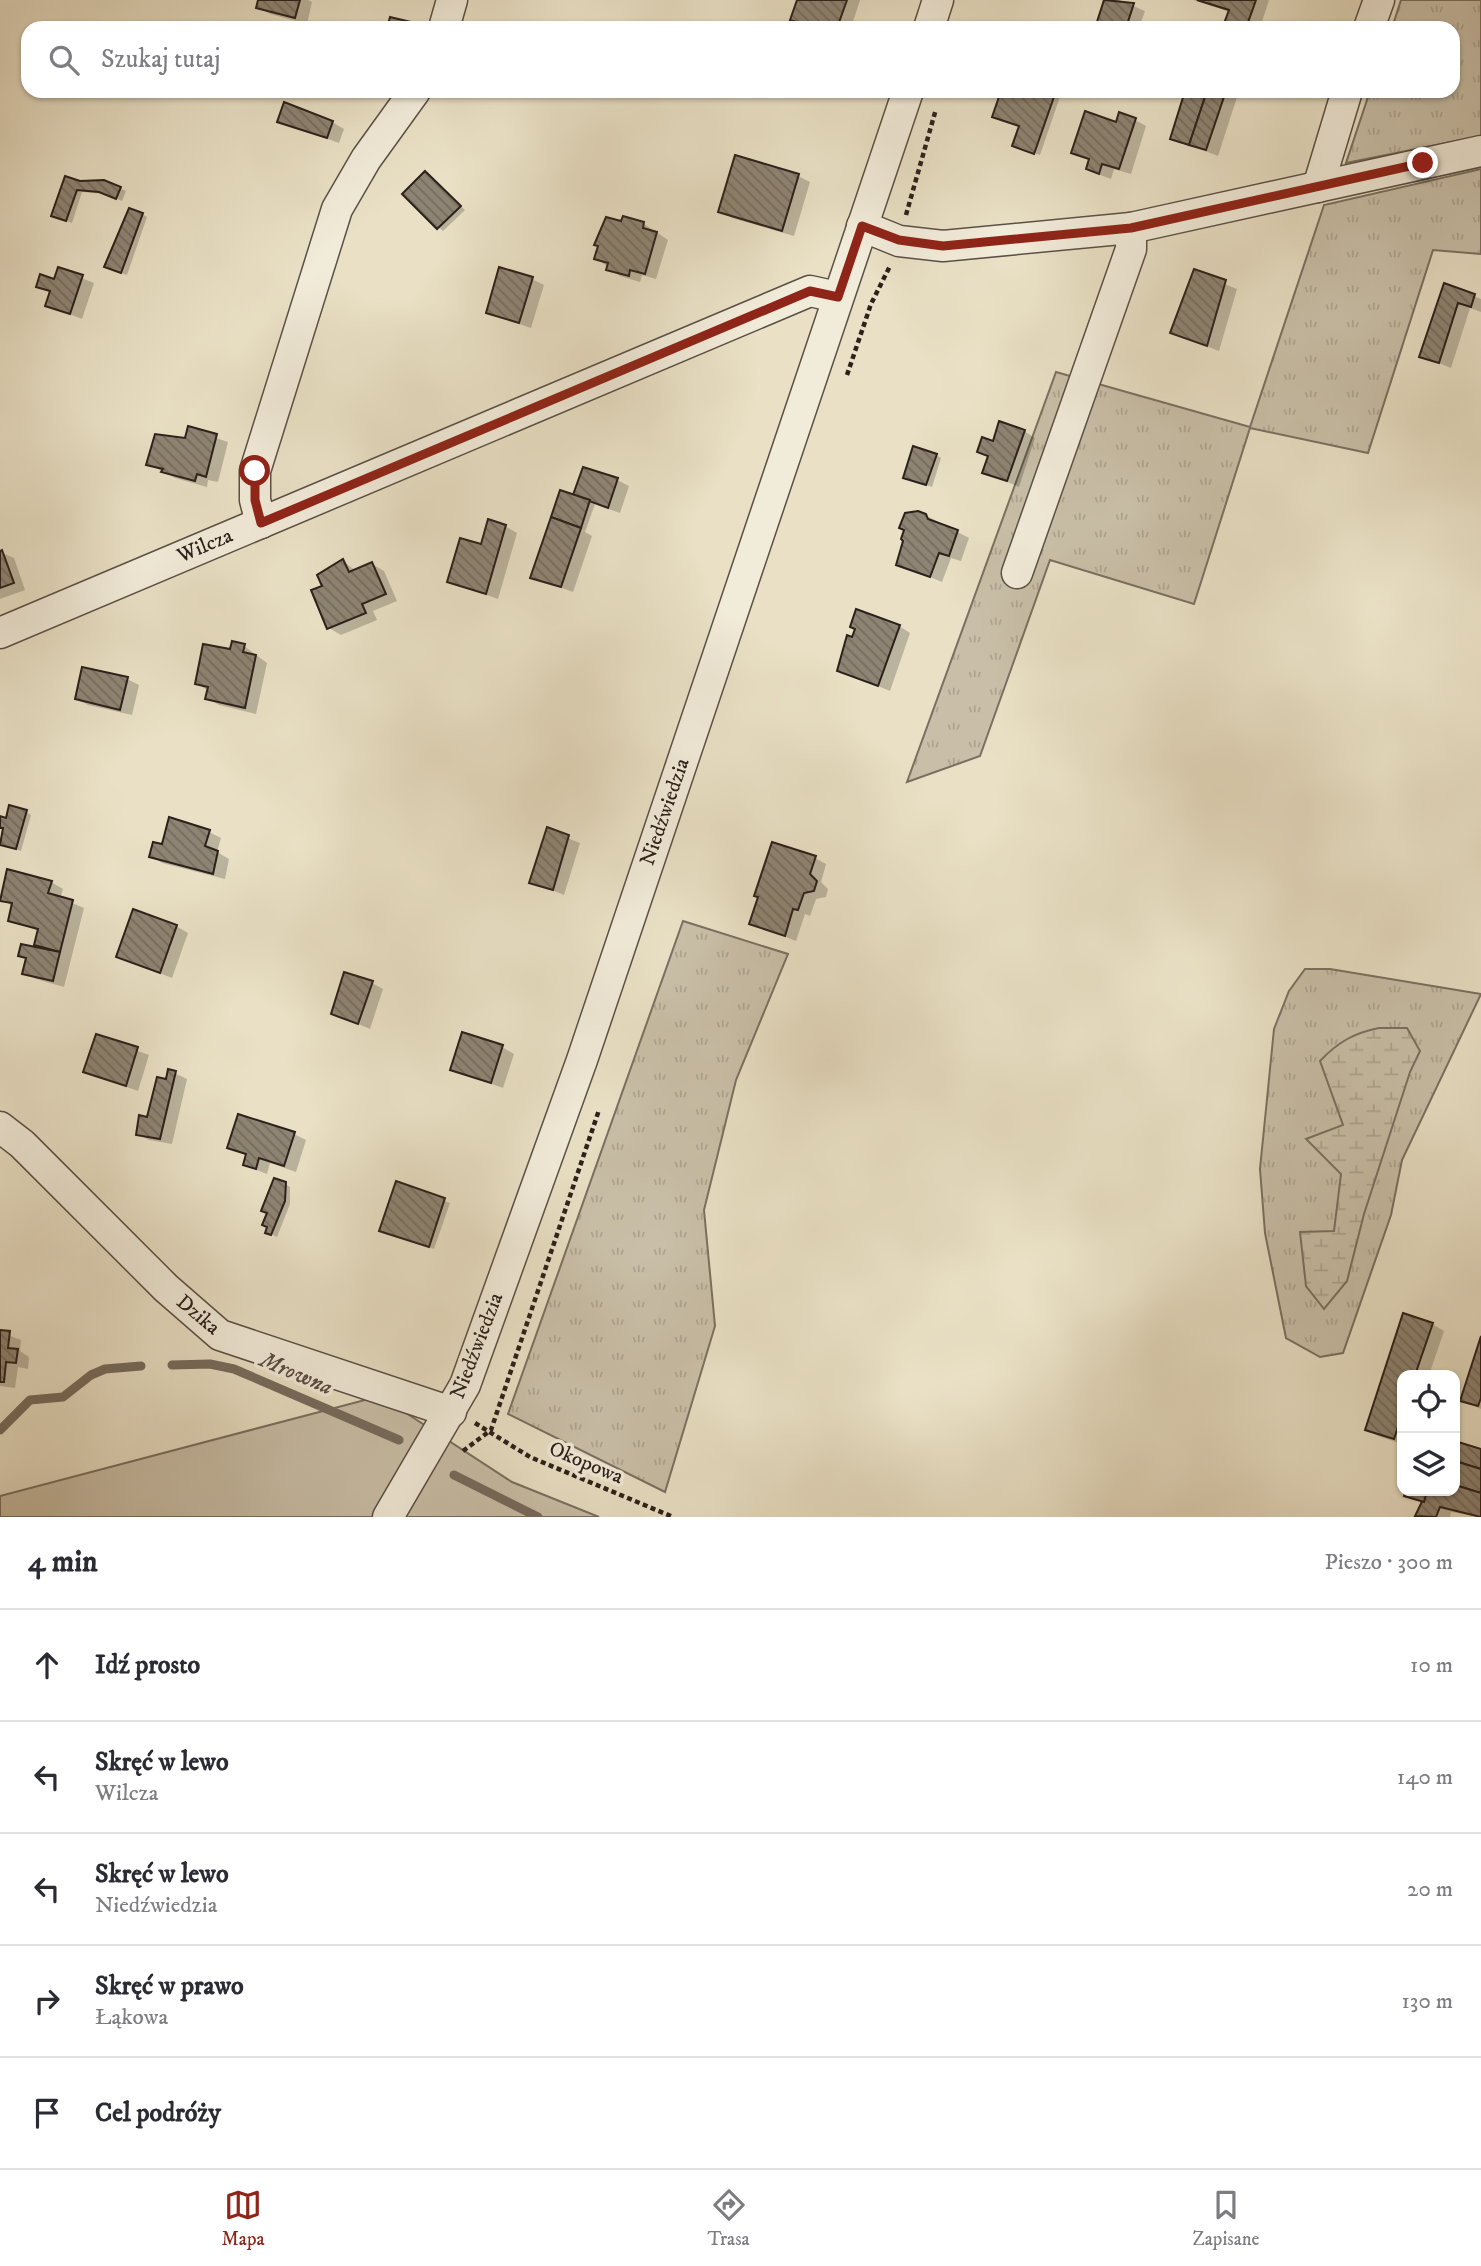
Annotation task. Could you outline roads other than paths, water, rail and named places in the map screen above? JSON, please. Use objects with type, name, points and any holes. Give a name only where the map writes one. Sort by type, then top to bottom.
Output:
[{"type":"street","points":[[446,21],[452,0]]},
{"type":"street","points":[[932,21],[939,0]]},
{"type":"street","points":[[1372,21],[1379,0]]},
{"type":"street","points":[[261,523],[255,500],[255,471],[337,209],[366,159],[410,98]]},
{"type":"street","name":"Niedźwiedzia","points":[[393,1508],[465,1385],[586,1047],[906,98]]},
{"type":"street","points":[[1318,187],[1345,98]]},
{"type":"street","points":[[862,226],[899,240],[943,246],[1131,228],[1481,151]]},
{"type":"street","points":[[1017,573],[1131,249],[1131,228]]},
{"type":"street","name":"Wilcza","points":[[0,633],[810,291],[838,297]]},
{"type":"street","name":"Dzika","points":[[0,1127],[22,1144],[156,1278],[220,1335],[451,1412]]},
{"type":"waterway","name":"Mrowna","points":[[172,1365],[210,1364],[234,1369],[399,1440]]},
{"type":"waterway","name":"Mrowna","points":[[0,1430],[30,1400],[63,1397],[91,1375],[105,1369],[141,1366]]},
{"type":"waterway","name":"Mrowna","points":[[454,1475],[538,1517]]}]
